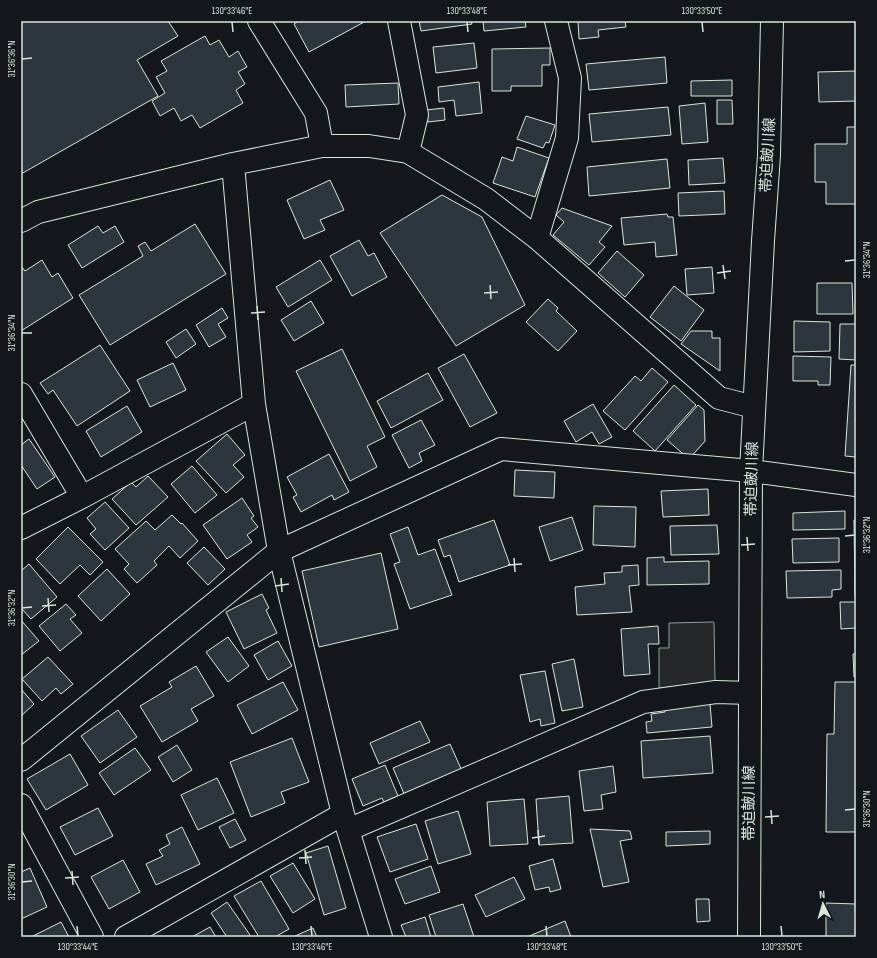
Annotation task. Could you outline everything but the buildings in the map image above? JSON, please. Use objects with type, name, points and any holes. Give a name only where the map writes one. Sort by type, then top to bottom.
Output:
[{"type":"street","points":[[259,21],[316,113],[322,146]]},
{"type":"street","points":[[399,21],[417,115],[408,152]]},
{"type":"street","points":[[537,238],[567,138],[570,78],[556,21]]},
{"type":"street","name":"帯迫皷川線","points":[[749,937],[751,471],[769,155],[772,21]]},
{"type":"street","points":[[21,221],[38,212],[233,164],[322,146],[369,146],[408,152],[486,199],[537,238],[719,398],[754,407]]},
{"type":"street","points":[[233,164],[254,404],[279,551],[345,822],[381,937]]},
{"type":"street","points":[[21,394],[82,497]]},
{"type":"street","points":[[21,528],[82,497],[254,404]]},
{"type":"street","points":[[21,760],[279,551],[502,449],[751,471],[856,485]]},
{"type":"street","points":[[126,937],[345,822],[643,702],[716,692],[750,693]]},
{"type":"street","points":[[21,805],[92,937]]},
{"type":"shaded area","points":[[714,622],[715,682],[659,688],[659,648],[669,648],[669,623]]}]
